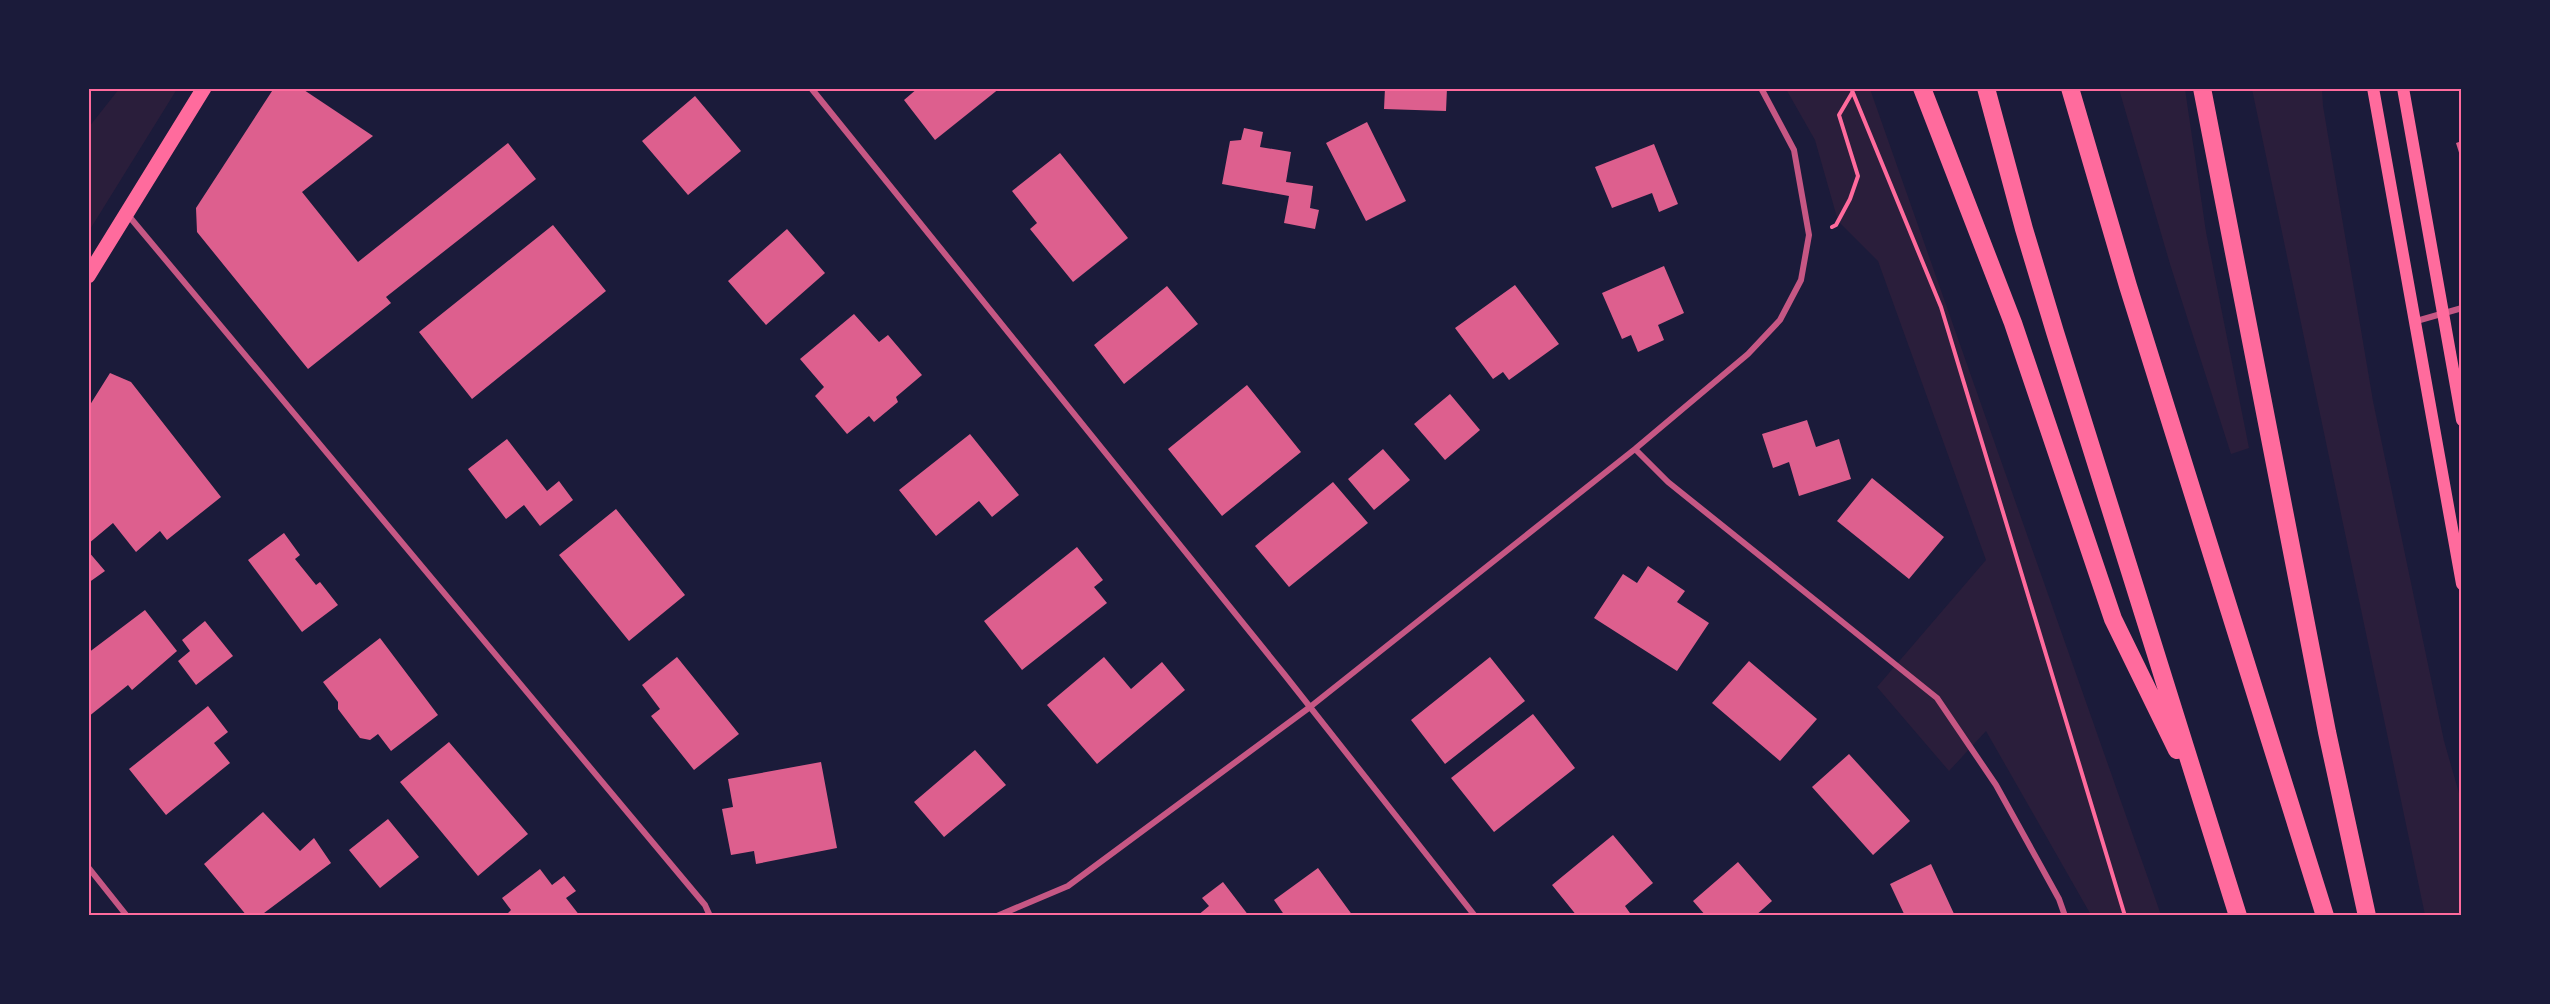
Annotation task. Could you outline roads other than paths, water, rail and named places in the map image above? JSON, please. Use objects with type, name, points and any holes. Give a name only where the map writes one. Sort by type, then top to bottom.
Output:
[{"type":"highway","points":[[1922,88],[2013,323],[2113,619],[2204,806]]},
{"type":"highway","points":[[1986,88],[2045,298],[2238,915]]},
{"type":"highway","points":[[2070,88],[2128,286],[2325,915]]},
{"type":"highway","points":[[2202,88],[2327,732],[2367,915]]},
{"type":"main road","points":[[88,276],[204,88]]},
{"type":"main road","points":[[2373,88],[2413,322],[2462,584]]},
{"type":"main road","points":[[2403,88],[2462,420]]},
{"type":"street","points":[[811,88],[1475,915]]},
{"type":"street","points":[[997,915],[1068,886],[1310,707],[1635,448],[1748,354],[1780,320],[1801,280],[1809,235],[1794,150],[1761,88]]},
{"type":"street","points":[[127,213],[705,905],[710,915]]},
{"type":"street","points":[[2413,322],[2462,308]]},
{"type":"street","points":[[1635,448],[1668,482],[1937,698],[1996,785],[2059,899],[2065,915]]},
{"type":"street","points":[[88,867],[127,915]]}]
